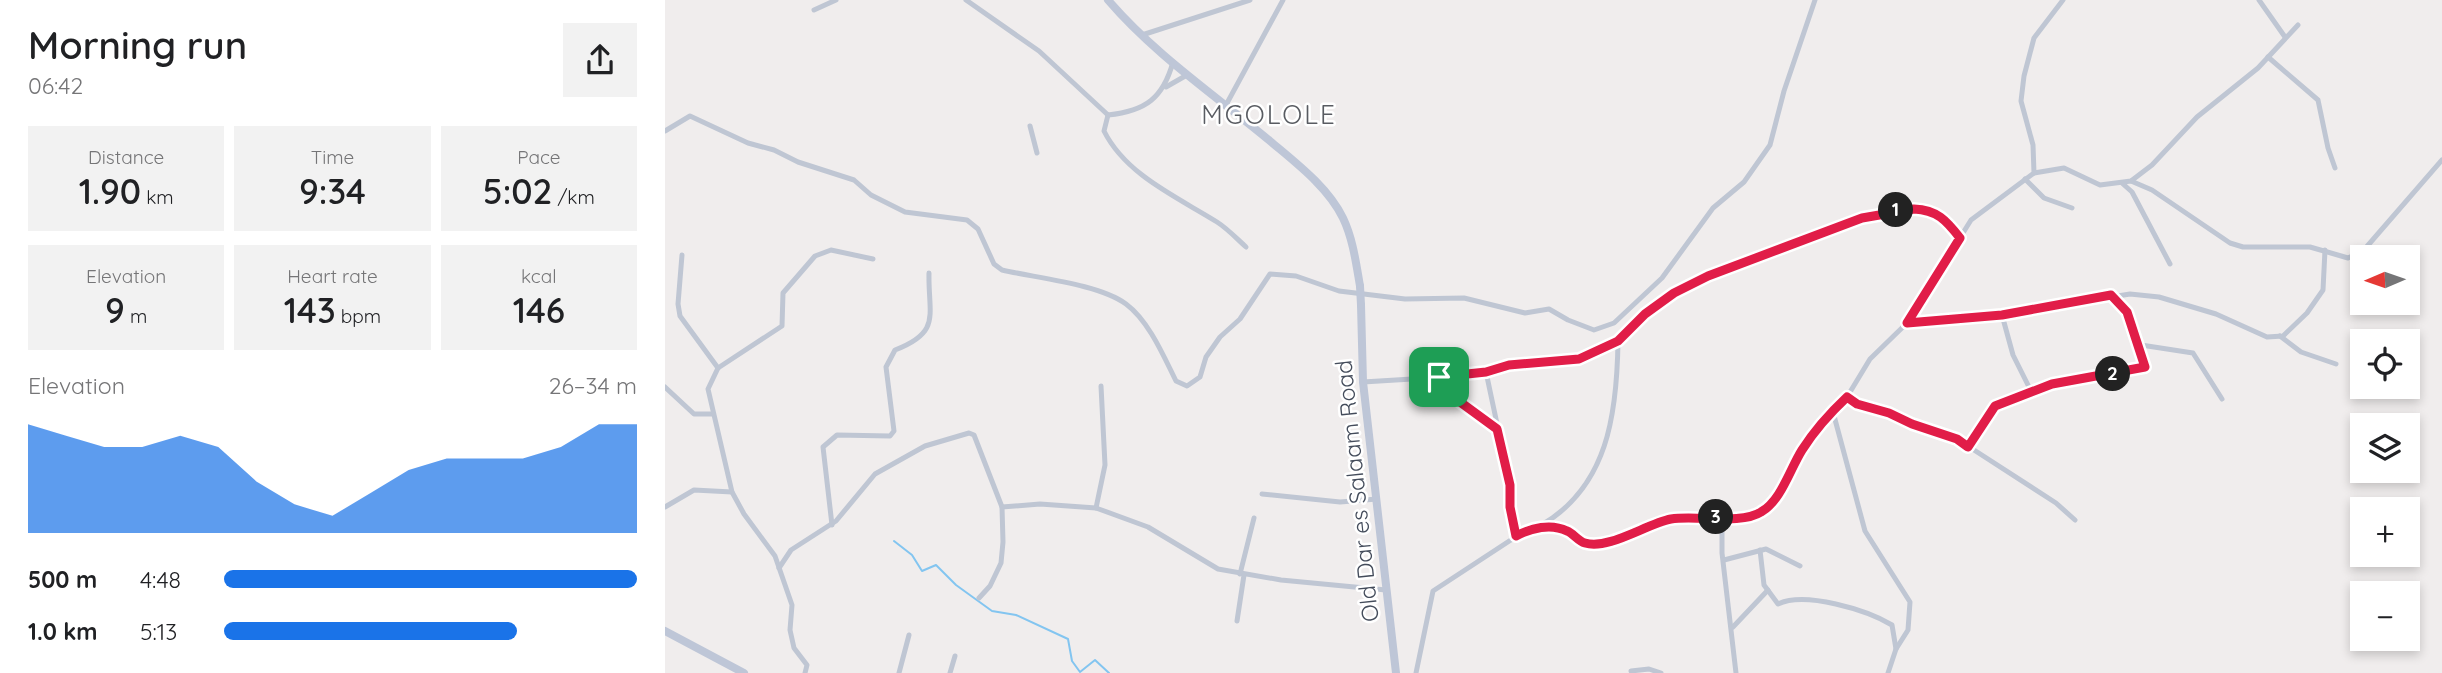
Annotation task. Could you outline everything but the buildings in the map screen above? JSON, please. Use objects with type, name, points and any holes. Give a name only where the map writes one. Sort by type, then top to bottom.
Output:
[{"type":"street","points":[[814,10],[836,0]]},
{"type":"street","points":[[966,0],[1039,51],[1108,115]]},
{"type":"street","points":[[1108,0],[1142,35],[1226,105],[1283,0]]},
{"type":"street","points":[[1142,35],[1250,0]]},
{"type":"street","points":[[665,131],[689,116],[748,144],[774,150],[799,162],[854,180],[871,195],[905,212],[967,220],[978,229],[994,264],[1002,270],[1099,292],[1126,304],[1165,358],[1176,382],[1187,386],[1200,377],[1206,356],[1220,337],[1246,312],[1270,274],[1296,276],[1339,291],[1405,299],[1464,298],[1525,313],[1549,309],[1594,330],[1614,323],[1662,278],[1713,208],[1744,182],[1770,145],[1784,91],[1815,0]]},
{"type":"street","points":[[2034,173],[2033,145],[2021,101],[2024,76],[2034,38],[2063,0]]},
{"type":"street","points":[[2259,0],[2285,37]]},
{"type":"street","points":[[1540,526],[1566,529],[1584,543],[1612,541],[1645,525],[1672,519],[1748,518],[1766,509],[1801,452],[1847,397],[1870,359],[1907,323],[1981,209],[2034,173],[2064,168],[2095,184],[2131,181],[2152,165],[2197,117],[2268,57],[2298,25]]},
{"type":"street","points":[[2268,57],[2318,100],[2325,137],[2335,167]]},
{"type":"street","points":[[1166,87],[1173,62]]},
{"type":"street","points":[[1108,115],[1130,111],[1150,101],[1166,87],[1188,74]]},
{"type":"street","name":"Old Dar es Salaam Road","points":[[1226,105],[1297,164],[1328,195],[1347,228],[1360,286],[1363,382],[1396,673]]},
{"type":"street","points":[[1108,115],[1104,131],[1112,147],[1178,201],[1218,223],[1246,247]]},
{"type":"street","points":[[1030,126],[1037,153]]},
{"type":"street","points":[[2131,181],[2152,190],[2230,243],[2243,247],[2265,245],[2325,250],[2344,258],[2359,254],[2442,160]]},
{"type":"street","points":[[2025,179],[2045,198],[2071,208]]},
{"type":"street","points":[[2122,183],[2133,192],[2170,264]]},
{"type":"street","points":[[1363,382],[1486,372],[1509,365],[1579,359],[1618,341],[1645,314],[1674,293],[1738,264],[1862,218],[1895,210],[1930,211],[1944,217],[1960,238]]},
{"type":"street","points":[[805,673],[807,665],[794,648],[790,631],[792,605],[775,556],[732,492],[708,389],[718,368],[782,326],[783,293],[815,256],[831,250],[873,259]]},
{"type":"street","points":[[1907,323],[2002,315],[2111,295],[2158,296],[2216,314],[2267,337],[2280,336],[2291,331],[2323,290],[2325,250]]},
{"type":"street","points":[[682,255],[678,304],[680,316],[718,368]]},
{"type":"street","points":[[832,525],[823,447],[837,435],[882,436],[894,431],[886,367],[895,350],[915,343],[927,331],[930,312],[929,273]]},
{"type":"street","points":[[1968,447],[1993,408],[2052,384],[2144,368],[2140,343],[2125,308],[2111,295]]},
{"type":"street","points":[[2002,315],[2013,355],[2031,391]]},
{"type":"street","points":[[2280,336],[2291,347],[2336,364]]},
{"type":"street","points":[[1416,673],[1433,591],[1516,536],[1540,526],[1570,507],[1591,477],[1613,418],[1618,341]]},
{"type":"street","points":[[2140,343],[2144,347],[2193,353],[2222,399]]},
{"type":"street","points":[[1486,372],[1510,485],[1510,507],[1516,536]]},
{"type":"street","points":[[1439,377],[1462,404],[1497,429]]},
{"type":"street","points":[[1096,508],[1105,465],[1101,386]]},
{"type":"street","points":[[665,387],[690,412],[712,414]]},
{"type":"street","points":[[1847,397],[1857,404],[1957,439],[2056,503],[2075,520]]},
{"type":"street","points":[[1833,412],[1865,531],[1910,601],[1908,630],[1896,649],[1888,673]]},
{"type":"street","points":[[779,568],[797,545],[832,525],[875,474],[925,446],[964,433],[974,435],[1002,507],[1001,563],[990,586],[979,598]]},
{"type":"street","points":[[665,507],[694,490],[732,492]]},
{"type":"street","points":[[1262,494],[1340,502],[1377,499]]},
{"type":"street","points":[[1002,507],[1040,504],[1096,508],[1132,519],[1208,564],[1242,574],[1386,590]]},
{"type":"street","points":[[1721,517],[1736,673]]},
{"type":"street","points":[[1237,621],[1242,574],[1254,518]]},
{"type":"street","points":[[1759,550],[1764,585],[1777,604],[1796,599],[1840,603],[1856,613],[1884,621],[1894,629],[1896,649]]},
{"type":"street","points":[[1724,560],[1759,550],[1774,552],[1800,566]]},
{"type":"street","points":[[1733,627],[1769,590]]},
{"type":"street","points":[[665,631],[744,673]]},
{"type":"street","points":[[899,673],[903,649],[909,635]]},
{"type":"street","points":[[950,673],[955,656]]},
{"type":"street","points":[[1631,671],[1649,669],[1661,673]]},
{"type":"waterway","points":[[894,541],[912,555],[922,571],[936,565],[956,585],[992,611],[1016,615],[1068,639],[1072,661],[1080,672],[1095,660],[1109,673]]},
{"type":"district","name":"MGOLOLE","points":[[1269,115]]},
{"type":"route","points":[[1914,209],[1930,211],[1944,217],[1960,238],[1907,323],[2002,315],[2111,295],[2127,312],[2140,343],[2145,366],[2133,371],[2052,384],[1995,406],[1968,447],[1948,435],[1934,433],[1889,413],[1851,402],[1847,397],[1814,432],[1772,503],[1762,512],[1748,518],[1704,516],[1672,519],[1645,525],[1612,541],[1584,543],[1566,529],[1540,526],[1516,536],[1510,507],[1510,485],[1497,429],[1467,409],[1439,377],[1486,372],[1521,363],[1579,359],[1618,341],[1645,314],[1674,293],[1708,276],[1862,218],[1895,210],[1914,209]]}]
